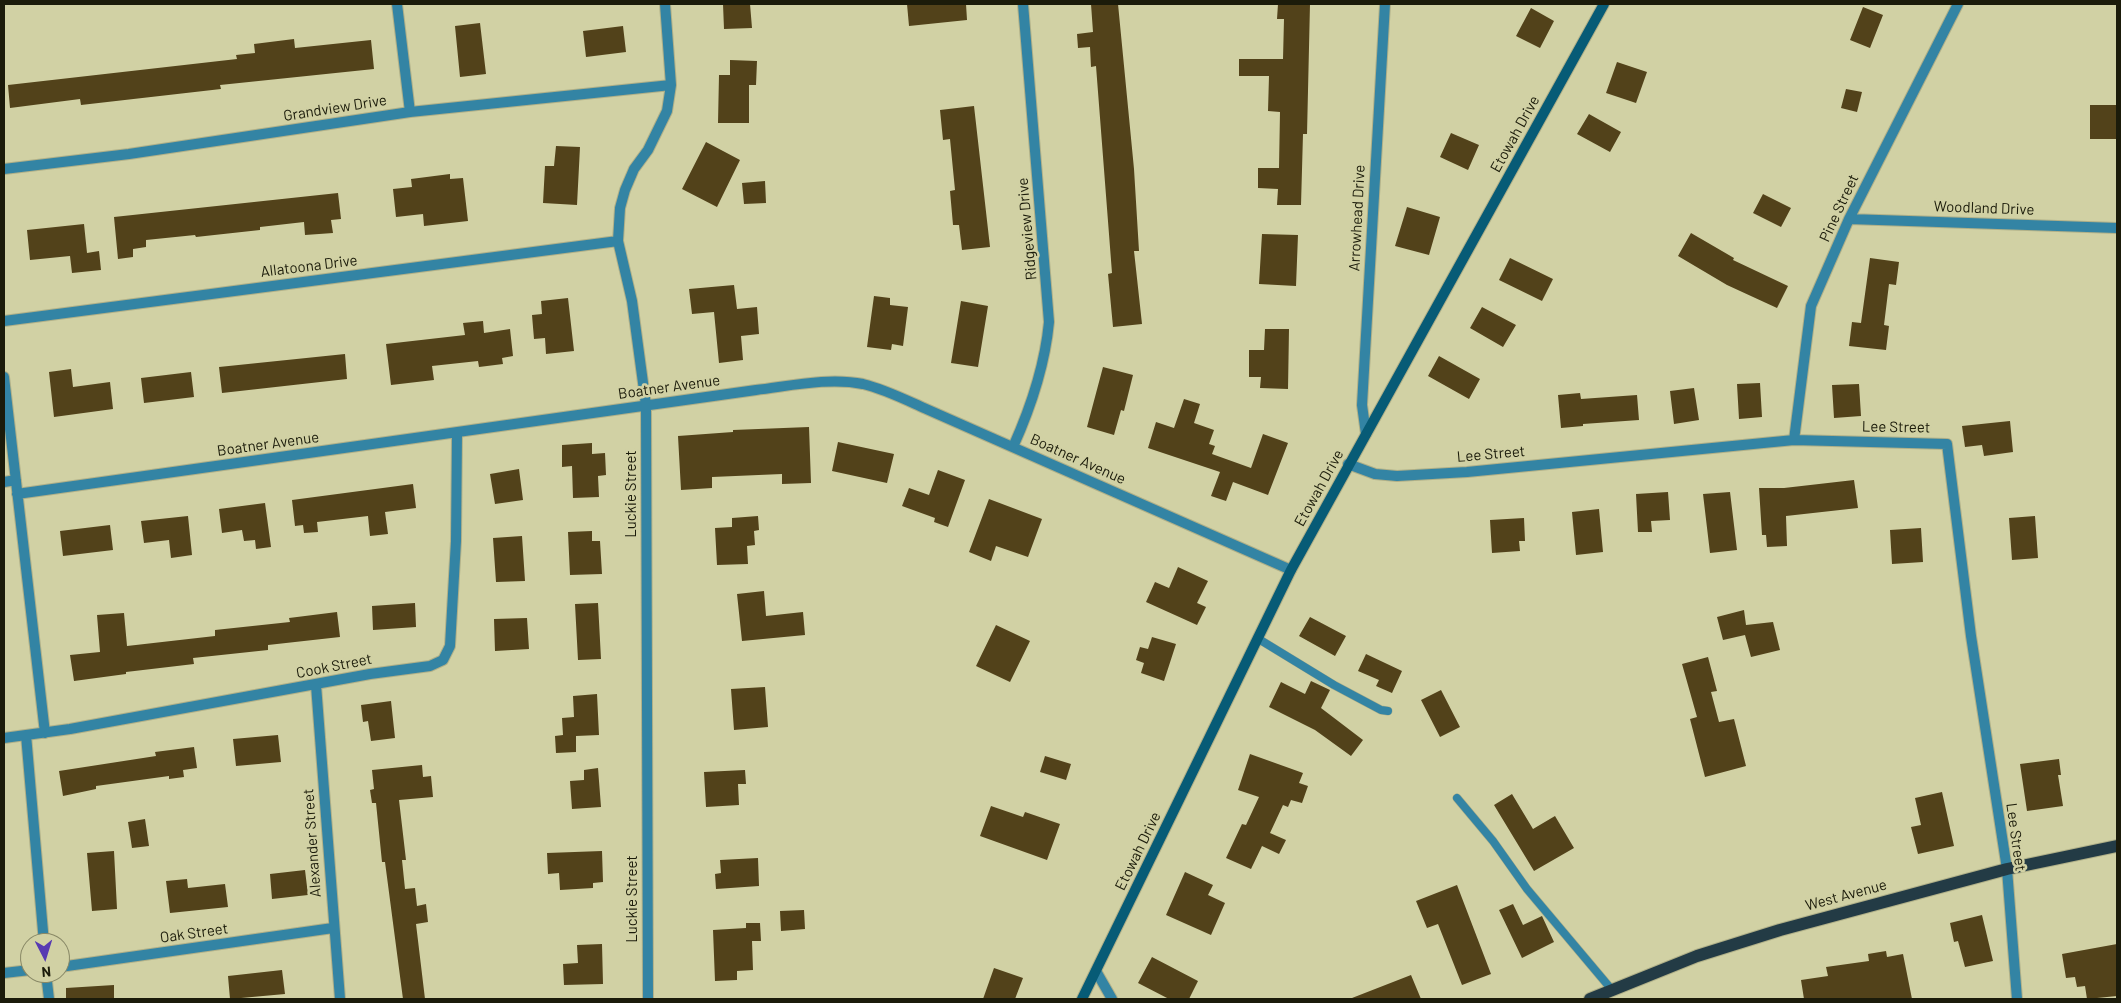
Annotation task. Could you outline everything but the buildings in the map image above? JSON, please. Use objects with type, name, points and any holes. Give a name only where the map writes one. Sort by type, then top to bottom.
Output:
[{"type":"main road","name":"West Avenue","points":[[1590,999],[1697,956],[1780,930],[2006,869],[2117,846]]},
{"type":"street","points":[[397,4],[410,112]]},
{"type":"street","name":"Luckie Street","points":[[648,999],[646,405],[632,301],[618,241],[620,208],[625,190],[634,170],[658,132],[667,111],[671,85],[665,4]]},
{"type":"street","name":"Ridgeview Drive","points":[[1013,447],[1032,399],[1040,372],[1049,322],[1023,4]]},
{"type":"street","name":"Arrowhead Drive","points":[[1366,434],[1362,405],[1386,4]]},
{"type":"street","name":"Etowah Drive","points":[[1082,999],[1291,570],[1604,4]]},
{"type":"street","name":"Pine Street","points":[[1794,440],[1811,306],[1849,219],[1958,4]]},
{"type":"street","name":"Grandview Drive","points":[[4,169],[129,154],[410,112],[671,85]]},
{"type":"street","name":"Woodland Drive","points":[[1849,219],[2117,228]]},
{"type":"street","name":"Allatoona Drive","points":[[4,321],[618,241]]},
{"type":"street","points":[[4,377],[45,733]]},
{"type":"street","name":"Boatner Avenue","points":[[17,494],[756,390],[849,382],[878,388],[1291,570]]},
{"type":"street","name":"Cook Street","points":[[4,738],[45,733],[370,674],[430,666],[443,660],[450,646],[456,541],[458,433]]},
{"type":"street","name":"Lee Street","points":[[1348,464],[1375,474],[1397,476],[1467,472],[1794,440],[1947,444],[1971,636],[2006,869],[2017,999]]},
{"type":"street","points":[[4,482],[16,480]]},
{"type":"street","name":"Alexander Street","points":[[316,685],[333,928],[340,999]]},
{"type":"street","points":[[26,735],[43,933]]},
{"type":"street","name":"Oak Street","points":[[70,966],[333,928]]},
{"type":"street","points":[[4,973],[20,971]]},
{"type":"street","points":[[1096,971],[1112,999]]},
{"type":"street","points":[[47,983],[49,999]]},
{"type":"lane","points":[[1258,638],[1334,685],[1381,710],[1388,711]]},
{"type":"lane","points":[[1457,798],[1493,840],[1527,889],[1612,990]]}]
